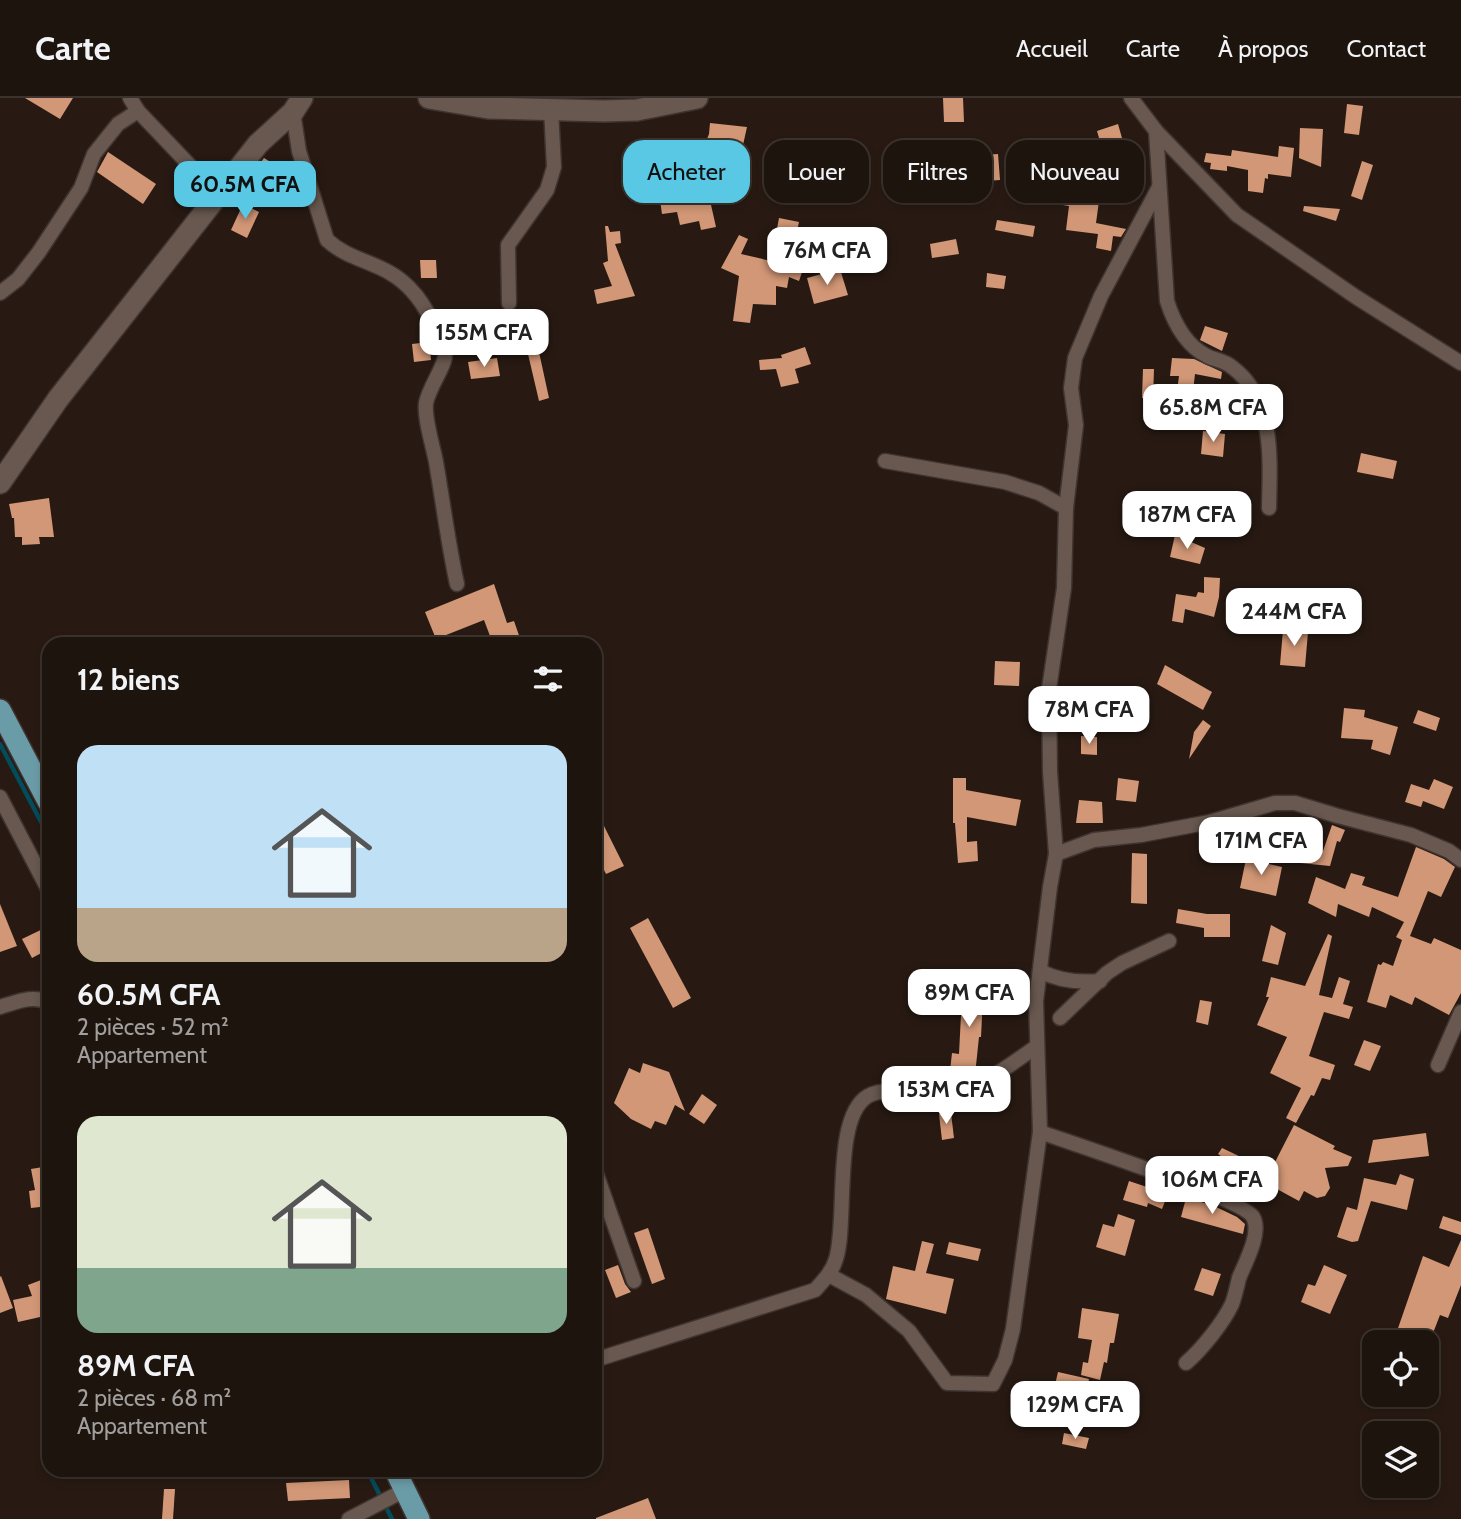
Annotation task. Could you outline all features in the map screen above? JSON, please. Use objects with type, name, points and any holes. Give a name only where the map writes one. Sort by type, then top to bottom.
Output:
[{"type":"main road","points":[[0,710],[42,790]]},
{"type":"main road","points":[[398,1477],[419,1519]]},
{"type":"street","points":[[130,98],[138,111],[218,195]]},
{"type":"street","points":[[429,98],[488,108],[637,110],[697,98]]},
{"type":"street","points":[[1131,98],[1156,131],[1237,215],[1356,298],[1461,363]]},
{"type":"street","points":[[0,483],[58,399],[258,144],[298,105]]},
{"type":"street","points":[[298,105],[299,151],[327,240],[337,249],[390,270],[413,291],[434,324],[445,354],[442,367],[432,382],[426,405],[448,545],[457,584]]},
{"type":"street","points":[[509,303],[508,245],[547,190],[554,167],[551,109]]},
{"type":"street","points":[[0,293],[18,279],[38,252],[81,188],[94,154],[118,124],[138,111]]},
{"type":"street","points":[[1156,131],[1167,301],[1175,325],[1192,345],[1205,355],[1229,364],[1245,377],[1263,410],[1270,455],[1269,508]]},
{"type":"street","points":[[829,1275],[866,1295],[909,1331],[947,1383],[993,1384],[1005,1360],[1013,1329],[1040,1132],[1036,1001],[1056,854],[1048,689],[1063,588],[1066,508],[1076,425],[1070,388],[1075,358],[1101,296],[1160,185]]},
{"type":"street","points":[[885,461],[1005,482],[1039,493],[1066,508]]},
{"type":"street","points":[[0,797],[42,878]]},
{"type":"street","points":[[1056,854],[1094,839],[1175,829],[1275,803],[1295,803],[1410,835],[1449,850],[1461,860]]},
{"type":"street","points":[[1060,1018],[1122,963],[1169,941]]},
{"type":"street","points":[[1040,971],[1059,979],[1100,981]]},
{"type":"street","points":[[0,1007],[27,999],[42,1000]]},
{"type":"street","points":[[1438,1065],[1461,1012]]},
{"type":"street","points":[[602,1358],[815,1290],[829,1275],[836,1259],[847,1131],[856,1107],[868,1096],[881,1092],[947,1093],[970,1088],[995,1075],[1036,1047]]},
{"type":"street","points":[[1040,1132],[1190,1185],[1245,1208],[1254,1219],[1249,1259],[1231,1306],[1212,1336],[1186,1363]]},
{"type":"street","points":[[602,1190],[634,1281]]},
{"type":"street","points":[[349,1519],[375,1513],[405,1490]]},
{"type":"building","points":[[25,98],[73,98],[60,119]]},
{"type":"building","points":[[943,98],[963,98],[964,122],[944,122]]},
{"type":"building","points":[[1347,104],[1363,106],[1359,135],[1344,133]]},
{"type":"building","points":[[710,123],[747,127],[744,140],[707,140]]},
{"type":"building","points":[[1118,124],[1123,140],[1072,140],[1099,138],[1097,131]]},
{"type":"building","points":[[1300,128],[1323,129],[1321,167],[1299,158]]},
{"type":"building","points":[[1279,146],[1294,148],[1291,177],[1268,174],[1263,193],[1248,191],[1248,170],[1227,166],[1227,171],[1210,169],[1211,163],[1204,162],[1206,153],[1231,156],[1232,150],[1278,157]]},
{"type":"building","points":[[108,152],[156,184],[143,204],[97,172]]},
{"type":"building","points":[[992,154],[998,154],[1000,180],[992,181]]},
{"type":"building","points":[[264,158],[298,179],[301,189],[293,202],[250,176]]},
{"type":"building","points":[[1362,161],[1373,165],[1362,200],[1351,196]]},
{"type":"building","points":[[660,203],[711,203],[716,227],[701,230],[699,221],[680,225],[677,212],[662,214]]},
{"type":"building","points":[[1050,203],[1099,203],[1096,223],[1126,229],[1121,237],[1113,236],[1111,251],[1096,248],[1098,234],[1066,230],[1069,206]]},
{"type":"building","points":[[243,204],[259,212],[247,238],[231,230]]},
{"type":"building","points":[[1304,206],[1340,209],[1336,221],[1303,211]]},
{"type":"building","points":[[779,218],[799,222],[793,250],[808,255],[799,281],[789,277],[787,288],[776,286],[776,305],[753,304],[750,323],[733,321],[739,276],[721,268],[739,235],[748,239],[741,254],[771,261]]},
{"type":"building","points":[[997,220],[1035,226],[1033,237],[995,230]]},
{"type":"building","points":[[605,226],[608,226],[610,232],[620,231],[621,243],[615,244],[635,296],[597,304],[594,290],[612,286],[603,263],[608,261]]},
{"type":"building","points":[[956,239],[959,254],[932,258],[930,244]]},
{"type":"building","points":[[420,260],[436,260],[437,278],[421,278]]},
{"type":"building","points":[[840,269],[848,295],[814,304],[807,278]]},
{"type":"building","points":[[987,273],[1006,276],[1004,289],[986,287]]},
{"type":"building","points":[[519,322],[524,336],[541,332],[545,350],[539,352],[549,398],[539,401],[524,337],[513,340],[508,325]]},
{"type":"building","points":[[1205,326],[1228,333],[1222,351],[1200,340]]},
{"type":"building","points":[[429,342],[431,360],[414,362],[412,344]]},
{"type":"building","points":[[805,347],[811,364],[795,369],[799,383],[781,387],[776,369],[760,370],[759,360],[782,358],[781,355]]},
{"type":"building","points":[[497,358],[500,376],[471,379],[468,362]]},
{"type":"building","points":[[1172,358],[1194,359],[1222,372],[1221,379],[1195,374],[1191,409],[1199,409],[1198,422],[1161,418],[1160,425],[1148,423],[1153,400],[1175,406],[1179,376],[1170,376]]},
{"type":"building","points":[[1143,369],[1154,369],[1153,399],[1142,398]]},
{"type":"building","points":[[1203,431],[1225,434],[1223,457],[1201,454]]},
{"type":"building","points":[[1361,453],[1397,461],[1393,479],[1357,472]]},
{"type":"building","points":[[49,498],[54,537],[39,537],[40,544],[22,545],[22,537],[15,537],[14,518],[9,504]]},
{"type":"building","points":[[1175,535],[1205,548],[1200,564],[1170,557]]},
{"type":"building","points":[[1204,577],[1220,578],[1214,617],[1185,609],[1183,623],[1172,621],[1176,594],[1196,597],[1198,592],[1204,593]]},
{"type":"building","points":[[494,584],[507,623],[514,621],[520,637],[490,637],[484,620],[435,637],[425,612]]},
{"type":"building","points":[[1283,630],[1308,632],[1305,667],[1280,665]]},
{"type":"building","points":[[995,661],[1020,662],[1019,686],[994,685]]},
{"type":"building","points":[[1165,665],[1212,692],[1203,710],[1157,684]]},
{"type":"building","points":[[1344,708],[1365,710],[1364,717],[1398,727],[1390,755],[1371,749],[1373,740],[1341,738]]},
{"type":"building","points":[[1418,710],[1440,718],[1436,731],[1413,723]]},
{"type":"building","points":[[1203,720],[1211,726],[1189,759],[1194,732]]},
{"type":"building","points":[[1081,736],[1097,737],[1097,755],[1081,754]]},
{"type":"building","points":[[953,778],[966,778],[966,790],[1021,800],[1016,826],[967,817],[967,842],[977,841],[978,861],[958,863],[953,823]]},
{"type":"building","points":[[1118,778],[1139,781],[1136,802],[1116,800]]},
{"type":"building","points":[[1434,779],[1453,787],[1444,809],[1423,801],[1421,807],[1405,802],[1411,784],[1429,790]]},
{"type":"building","points":[[1079,800],[1102,802],[1103,823],[1076,823]]},
{"type":"building","points":[[602,822],[624,866],[606,874],[602,866]]},
{"type":"building","points":[[1332,825],[1345,830],[1340,842],[1337,841],[1330,866],[1300,863],[1301,849],[1323,851]]},
{"type":"building","points":[[1216,838],[1234,840],[1232,857],[1215,856]]},
{"type":"building","points":[[1416,847],[1455,867],[1441,897],[1428,891],[1410,936],[1431,944],[1434,938],[1461,950],[1461,993],[1449,1015],[1415,997],[1412,1005],[1390,995],[1386,1008],[1367,1002],[1378,964],[1383,962],[1393,966],[1402,940],[1396,937],[1404,922],[1372,907],[1369,917],[1338,904],[1336,917],[1308,903],[1316,877],[1345,889],[1351,873],[1365,877],[1362,885],[1398,897]]},
{"type":"building","points":[[1132,853],[1147,854],[1147,904],[1131,903]]},
{"type":"building","points":[[1246,859],[1282,867],[1276,896],[1240,888]]},
{"type":"building","points":[[0,904],[17,946],[0,952]]},
{"type":"building","points":[[1178,909],[1207,914],[1230,914],[1230,937],[1204,937],[1204,928],[1176,923]]},
{"type":"building","points":[[648,918],[691,998],[673,1008],[630,928]]},
{"type":"building","points":[[1271,925],[1286,933],[1278,965],[1262,961]]},
{"type":"building","points":[[42,929],[42,953],[32,958],[22,939]]},
{"type":"building","points":[[1328,934],[1332,936],[1319,995],[1332,998],[1339,977],[1350,981],[1343,1004],[1353,1007],[1349,1019],[1324,1012],[1309,1056],[1335,1065],[1330,1080],[1322,1078],[1296,1123],[1286,1118],[1301,1088],[1270,1073],[1287,1037],[1257,1025],[1269,997],[1266,997],[1271,977],[1305,986]]},
{"type":"building","points":[[963,976],[982,976],[983,998],[975,1075],[958,1081],[949,1080],[952,1053],[959,1054]]},
{"type":"building","points":[[1200,1000],[1212,1002],[1208,1025],[1196,1022]]},
{"type":"building","points":[[1364,1040],[1381,1046],[1370,1071],[1354,1065]]},
{"type":"building","points":[[643,1063],[669,1072],[685,1111],[675,1105],[666,1125],[655,1121],[651,1129],[631,1119],[614,1103],[629,1068],[640,1073]]},
{"type":"building","points":[[702,1094],[717,1105],[704,1124],[689,1114]]},
{"type":"building","points":[[951,1113],[954,1138],[942,1140],[939,1114]]},
{"type":"building","points":[[1294,1125],[1335,1146],[1333,1149],[1352,1157],[1348,1166],[1325,1168],[1330,1188],[1325,1196],[1317,1198],[1304,1191],[1299,1201],[1244,1171],[1238,1184],[1221,1177],[1228,1161],[1218,1154],[1222,1148],[1262,1167],[1265,1161],[1273,1166]]},
{"type":"building","points":[[1426,1133],[1429,1156],[1368,1163],[1373,1140]]},
{"type":"building","points":[[42,1167],[42,1207],[31,1208],[29,1191],[35,1190],[31,1169]]},
{"type":"building","points":[[1400,1174],[1414,1179],[1407,1210],[1371,1201],[1358,1241],[1352,1242],[1337,1237],[1347,1207],[1357,1210],[1364,1178],[1396,1185]]},
{"type":"building","points":[[1129,1181],[1168,1194],[1162,1209],[1148,1203],[1147,1207],[1123,1200]]},
{"type":"building","points":[[1186,1198],[1212,1205],[1237,1217],[1245,1224],[1243,1234],[1181,1217]]},
{"type":"building","points":[[1118,1214],[1135,1220],[1125,1256],[1096,1247],[1103,1224],[1114,1227]]},
{"type":"building","points":[[1443,1216],[1461,1222],[1461,1235],[1439,1228]]},
{"type":"building","points":[[648,1228],[665,1279],[652,1284],[634,1233]]},
{"type":"building","points":[[1461,1240],[1461,1285],[1448,1318],[1440,1315],[1434,1330],[1397,1330],[1423,1256],[1449,1267]]},
{"type":"building","points":[[922,1241],[934,1244],[926,1273],[954,1279],[946,1314],[886,1299],[893,1266],[915,1271]]},
{"type":"building","points":[[949,1242],[981,1249],[978,1261],[946,1254]]},
{"type":"building","points":[[618,1265],[631,1292],[616,1298],[605,1270]]},
{"type":"building","points":[[1324,1265],[1347,1275],[1330,1314],[1301,1302],[1308,1284],[1315,1286]]},
{"type":"building","points":[[1202,1268],[1221,1274],[1213,1296],[1194,1290]]},
{"type":"building","points":[[0,1277],[13,1308],[0,1313]]},
{"type":"building","points":[[42,1280],[42,1317],[18,1322],[13,1300],[32,1296],[28,1285]]},
{"type":"building","points":[[1082,1308],[1119,1314],[1114,1343],[1110,1343],[1107,1363],[1104,1362],[1100,1380],[1081,1375],[1083,1362],[1088,1363],[1092,1340],[1078,1338]]},
{"type":"building","points":[[1058,1372],[1089,1379],[1081,1413],[1050,1406]]},
{"type":"building","points":[[1064,1433],[1089,1438],[1086,1449],[1062,1444]]},
{"type":"building","points":[[349,1480],[350,1498],[288,1501],[286,1483]]},
{"type":"building","points":[[164,1489],[175,1489],[173,1519],[162,1519]]},
{"type":"building","points":[[648,1498],[656,1519],[596,1519],[596,1518]]},
{"type":"waterway","points":[[0,744],[42,824]]},
{"type":"waterway","points":[[371,1477],[392,1519]]}]
